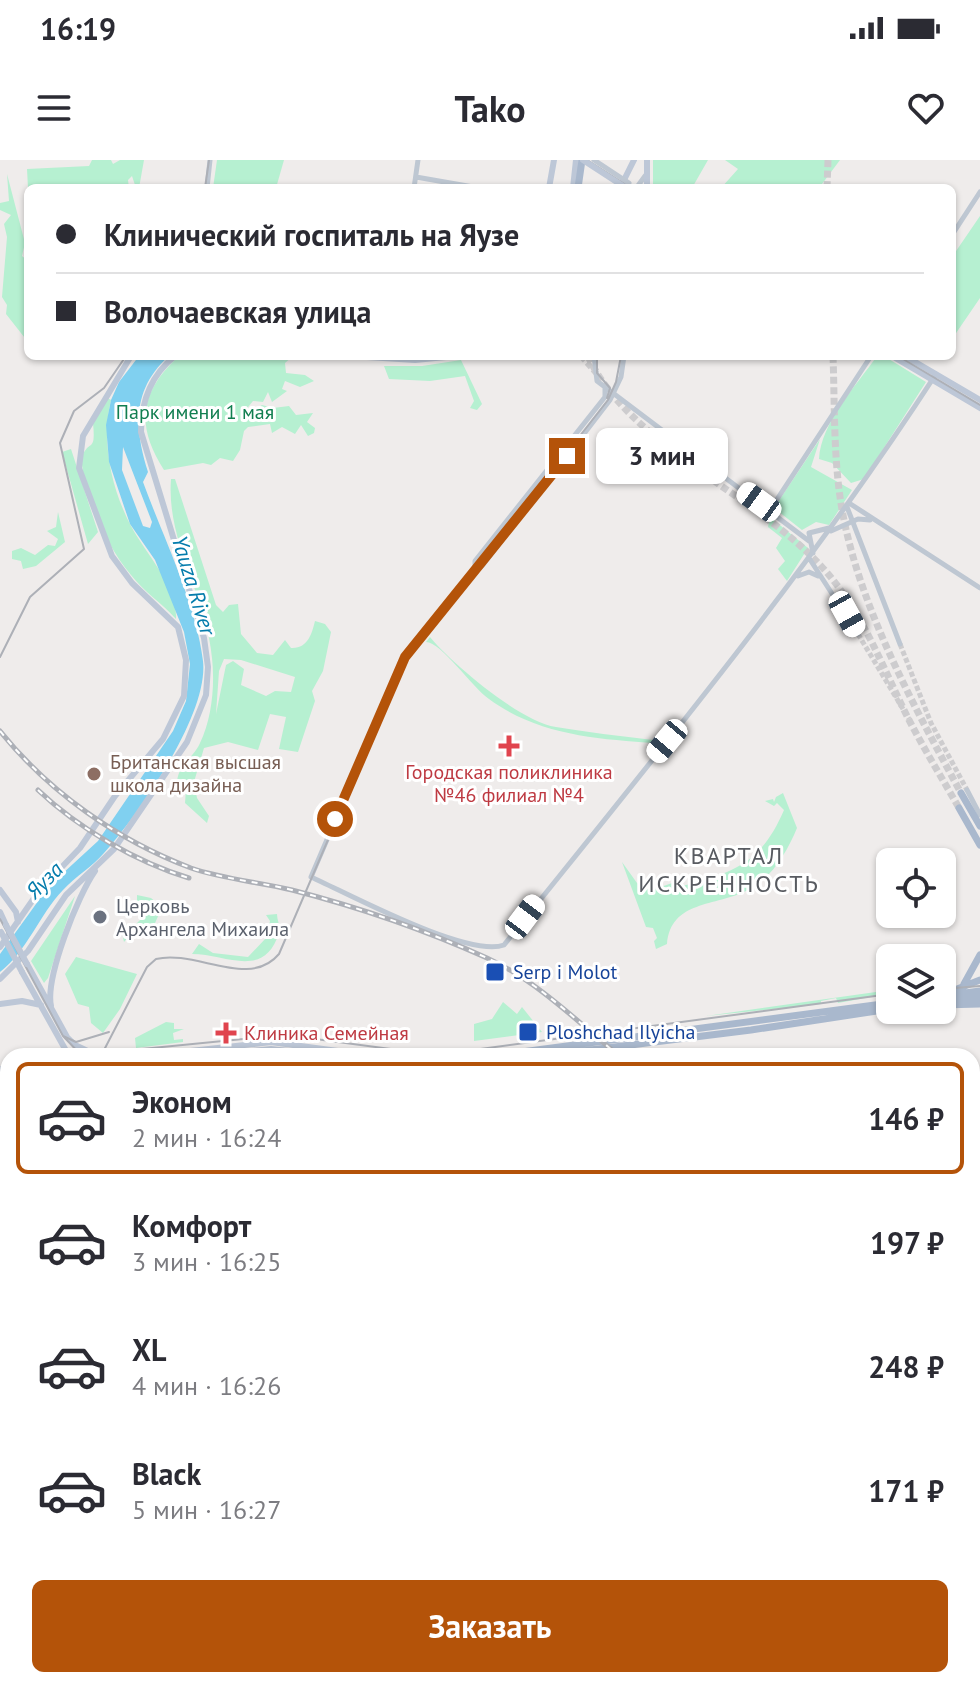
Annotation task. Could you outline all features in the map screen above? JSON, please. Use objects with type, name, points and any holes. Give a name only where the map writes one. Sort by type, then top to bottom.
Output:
[{"type":"main road","points":[[576,160],[576,184]]},
{"type":"main road","points":[[577,184],[583,160],[624,184]]},
{"type":"main road","points":[[622,184],[634,160]]},
{"type":"main road","points":[[647,160],[647,184]]},
{"type":"main road","points":[[550,184],[553,161]]},
{"type":"main road","points":[[14,909],[22,910],[29,904],[80,848],[115,796],[163,739],[184,696],[186,660],[178,627],[124,574],[101,532],[81,475],[78,453],[87,427],[129,360]]},
{"type":"main road","points":[[51,1006],[53,980],[79,901],[99,866],[128,830],[196,725],[208,678],[204,638],[141,432],[146,394],[157,375],[171,360]]},
{"type":"main road","points":[[900,360],[980,400]]},
{"type":"main road","points":[[911,360],[980,408]]},
{"type":"main road","points":[[964,792],[980,826]]},
{"type":"main road","points":[[959,808],[980,845]]},
{"type":"main road","points":[[0,979],[28,951],[66,895],[99,866]]},
{"type":"main road","points":[[0,890],[14,909],[17,925]]},
{"type":"main road","points":[[66,895],[78,892],[79,901]]},
{"type":"main road","points":[[0,947],[3,933],[17,925],[29,904]]},
{"type":"main road","points":[[0,912],[3,933],[22,972],[51,1006],[72,1042],[83,1048]]},
{"type":"main road","points":[[3,933],[27,964],[41,1005],[62,1048]]},
{"type":"main road","points":[[964,984],[980,955]]},
{"type":"main road","points":[[35,986],[46,987],[53,980]]},
{"type":"main road","points":[[956,989],[980,980]]},
{"type":"main road","points":[[22,1001],[35,986]]},
{"type":"main road","points":[[956,996],[980,991]]},
{"type":"main road","points":[[956,999],[980,998]]},
{"type":"main road","points":[[0,1004],[22,1001],[41,1005]]},
{"type":"main road","points":[[956,1001],[980,1004]]},
{"type":"main road","points":[[548,1048],[876,1008]]},
{"type":"main road","points":[[605,1048],[876,1008]]},
{"type":"main road","points":[[218,1048],[273,1042],[317,1048]]},
{"type":"street","points":[[207,184],[210,160]]},
{"type":"street","points":[[415,184],[418,160]]},
{"type":"street","points":[[594,160],[624,184]]},
{"type":"street","points":[[639,184],[647,171]]},
{"type":"street","points":[[416,177],[456,184]]},
{"type":"street","points":[[956,229],[980,192]]},
{"type":"street","points":[[475,568],[475,561],[605,397],[595,360]]},
{"type":"street","points":[[623,360],[614,393],[492,553],[475,568],[403,662],[311,877],[390,915],[473,944],[499,947],[794,578],[848,505],[934,377]]},
{"type":"street","points":[[770,510],[868,360]]},
{"type":"street","points":[[601,384],[621,377]]},
{"type":"street","points":[[601,384],[810,541],[820,542]]},
{"type":"street","points":[[848,505],[900,644]]},
{"type":"street","points":[[848,505],[980,588]]},
{"type":"street","points":[[827,534],[853,520],[874,521]]},
{"type":"street","points":[[859,535],[860,524],[874,521]]},
{"type":"street","points":[[800,533],[819,531],[833,525]]},
{"type":"street","points":[[819,531],[820,542]]},
{"type":"street","points":[[810,532],[811,555],[819,576],[858,634]]},
{"type":"street","points":[[794,578],[809,572],[819,576]]},
{"type":"street","points":[[964,792],[980,815]]},
{"type":"green space","points":[[92,160],[111,160],[113,164],[120,160],[144,160],[140,184],[135,184],[132,176],[128,184],[28,184],[27,169],[89,166]]},
{"type":"green space","points":[[217,160],[284,160],[277,184],[214,184]]},
{"type":"green space","points":[[653,160],[708,160],[694,184],[653,184]]},
{"type":"green space","points":[[725,160],[840,160],[822,184],[725,184],[738,169]]},
{"type":"green space","points":[[7,174],[24,239],[24,337],[6,314],[7,305],[2,297],[7,237],[4,224],[11,215],[0,210],[0,203],[9,201]]},
{"type":"green space","points":[[980,216],[980,298],[956,333],[956,251]]},
{"type":"green space","name":"Парк имени 1 мая","points":[[175,360],[288,360],[285,363],[286,373],[305,375],[314,381],[300,387],[285,381],[282,389],[287,391],[272,402],[268,392],[263,402],[253,401],[244,412],[248,414],[262,405],[273,408],[289,406],[296,415],[313,413],[307,422],[315,428],[314,433],[308,436],[301,425],[295,434],[282,427],[272,433],[270,424],[248,427],[233,461],[220,458],[211,465],[203,463],[164,470],[149,438],[146,409],[149,396]]},
{"type":"green space","points":[[461,360],[482,404],[477,410],[470,408],[474,401],[465,376],[430,381],[389,379],[384,366],[422,366]]},
{"type":"green space","points":[[874,360],[890,360],[926,382],[864,479],[851,483],[832,463],[819,459],[826,431],[841,404]]},
{"type":"green space","points":[[108,398],[111,400],[107,432],[113,480],[131,526],[167,583],[176,619],[122,563],[105,535],[87,490],[81,459],[93,443],[93,423]]},
{"type":"green space","points":[[820,439],[811,467],[852,490],[829,525],[816,522],[802,530],[774,508]]},
{"type":"green space","points":[[71,449],[98,532],[88,544],[62,452]]},
{"type":"green space","points":[[171,479],[175,479],[216,605],[223,612],[229,605],[238,604],[241,634],[257,653],[273,655],[285,640],[291,648],[302,646],[315,621],[325,624],[331,632],[323,671],[312,691],[315,701],[298,752],[279,749],[286,717],[270,714],[258,750],[228,742],[204,748],[194,782],[197,798],[209,816],[207,823],[185,803],[186,789],[177,784],[182,767],[197,749],[204,733],[212,701],[213,679],[209,635],[180,547],[171,502]],"holes":[[[224,659],[241,660],[295,677],[291,692],[275,691],[266,696],[241,685],[244,669],[233,661],[226,665],[216,714],[219,671]]]},
{"type":"green space","points":[[58,512],[65,542],[36,566],[23,569],[21,561],[12,559],[12,551],[21,548],[35,555],[48,545],[55,546],[58,539],[47,531],[56,527]]},
{"type":"green space","points":[[770,517],[808,548],[787,581],[778,569],[785,561],[776,548],[782,538],[768,527]]},
{"type":"green space","points":[[430,637],[483,686],[539,722],[567,729],[653,740],[655,743],[589,737],[527,720],[489,699],[440,649],[426,642]]},
{"type":"green space","points":[[783,793],[797,828],[771,871],[748,890],[686,912],[670,930],[667,944],[656,949],[654,941],[657,938],[653,928],[646,927],[622,862],[637,883],[652,890],[678,881],[677,887],[682,886],[733,869],[757,853],[767,841],[784,810],[777,803],[774,806],[765,801],[773,799],[774,802]]},
{"type":"green space","points":[[137,895],[151,898],[162,907],[149,937],[134,930],[124,942],[120,924],[135,925],[150,910],[149,904],[137,905]]},
{"type":"green space","points":[[75,896],[48,978],[44,983],[31,961]]},
{"type":"green space","points":[[277,914],[279,933],[264,956],[243,961],[192,954],[199,944],[213,953],[248,957],[266,938],[270,921],[266,915]]},
{"type":"green space","points":[[76,957],[137,974],[120,1009],[103,1033],[91,1023],[89,1007],[78,1004],[65,974]]},
{"type":"green space","points":[[876,992],[876,996],[838,1003],[836,998],[821,1001],[821,1004],[706,1016]]},
{"type":"green space","points":[[503,1002],[517,1014],[522,1007],[542,1032],[474,1041],[474,1024],[492,1019]]},
{"type":"green space","points":[[166,1022],[174,1023],[174,1029],[184,1029],[173,1033],[174,1040],[183,1039],[183,1042],[136,1048],[135,1038]]},
{"type":"water","points":[[136,360],[165,360],[148,382],[139,410],[140,440],[148,472],[143,482],[193,616],[203,661],[202,683],[184,735],[135,814],[99,858],[55,900],[18,953],[0,972],[0,954],[49,886],[98,841],[173,731],[186,701],[190,664],[184,632],[155,560],[130,524],[109,462],[106,425],[111,400],[119,382]],"holes":[[[123,447],[152,522],[150,528],[143,526],[122,470]]]},
{"type":"tunnel","points":[[827,184],[828,160]]},
{"type":"tunnel","points":[[585,360],[597,374]]},
{"type":"tunnel","points":[[590,360],[607,387],[632,416],[662,442],[794,540],[835,583],[860,620],[908,718],[959,808]]},
{"type":"tunnel","points":[[833,360],[838,480],[853,555],[864,591],[893,661],[961,793]]},
{"type":"tunnel","points":[[858,634],[909,719]]},
{"type":"tunnel","points":[[900,644],[931,723],[967,790]]},
{"type":"tram line","points":[[206,184],[209,160]]},
{"type":"tram line","points":[[587,160],[625,184]]},
{"type":"tram line","points":[[0,657],[30,597],[84,549],[60,443],[74,411],[104,388],[123,360]]},
{"type":"tram line","points":[[597,360],[597,373],[610,388],[607,398]]},
{"type":"tram line","points":[[105,1048],[147,967],[156,959],[171,957],[253,969],[267,964],[279,954],[406,658],[608,400],[620,360]]},
{"type":"tram line","points":[[905,360],[980,405]]},
{"type":"tram line","points":[[0,919],[63,1036],[74,1048]]},
{"type":"tram line","points":[[956,988],[980,986]]},
{"type":"tram line","points":[[488,1048],[876,996]]},
{"type":"tram line","points":[[63,1036],[76,1042],[109,1032]]},
{"type":"tram line","points":[[152,1048],[285,1035],[383,1048]]},
{"type":"railway","points":[[0,731],[62,794],[137,843],[191,868],[342,904],[487,958],[540,990],[610,1048]]},
{"type":"railway","points":[[38,790],[71,818],[109,842],[149,863],[189,878]]},
{"type":"place","name":"Городская поликлиника №46 филиал №4","points":[[509,746]]},
{"type":"place","name":"Британская высшая школа дизайна","points":[[94,774]]},
{"type":"place","name":"Церковь Архангела Михаила","points":[[100,917]]},
{"type":"place","name":"Serp i Molot","points":[[495,972]]},
{"type":"place","name":"Ploshchad Ilyicha","points":[[528,1032]]},
{"type":"place","name":"Клиника Семейная","points":[[226,1033]]},
{"type":"district","name":"КВАРТАЛ ИСКРЕННОСТЬ","points":[[729,870]]},
{"type":"route","points":[[335,819],[405,657],[475,568],[482,566],[567,456]]},
{"type":"water label","name":"Yauza River","points":[[194,585]]},
{"type":"water label","name":"Яуза","points":[[44,880]]}]
